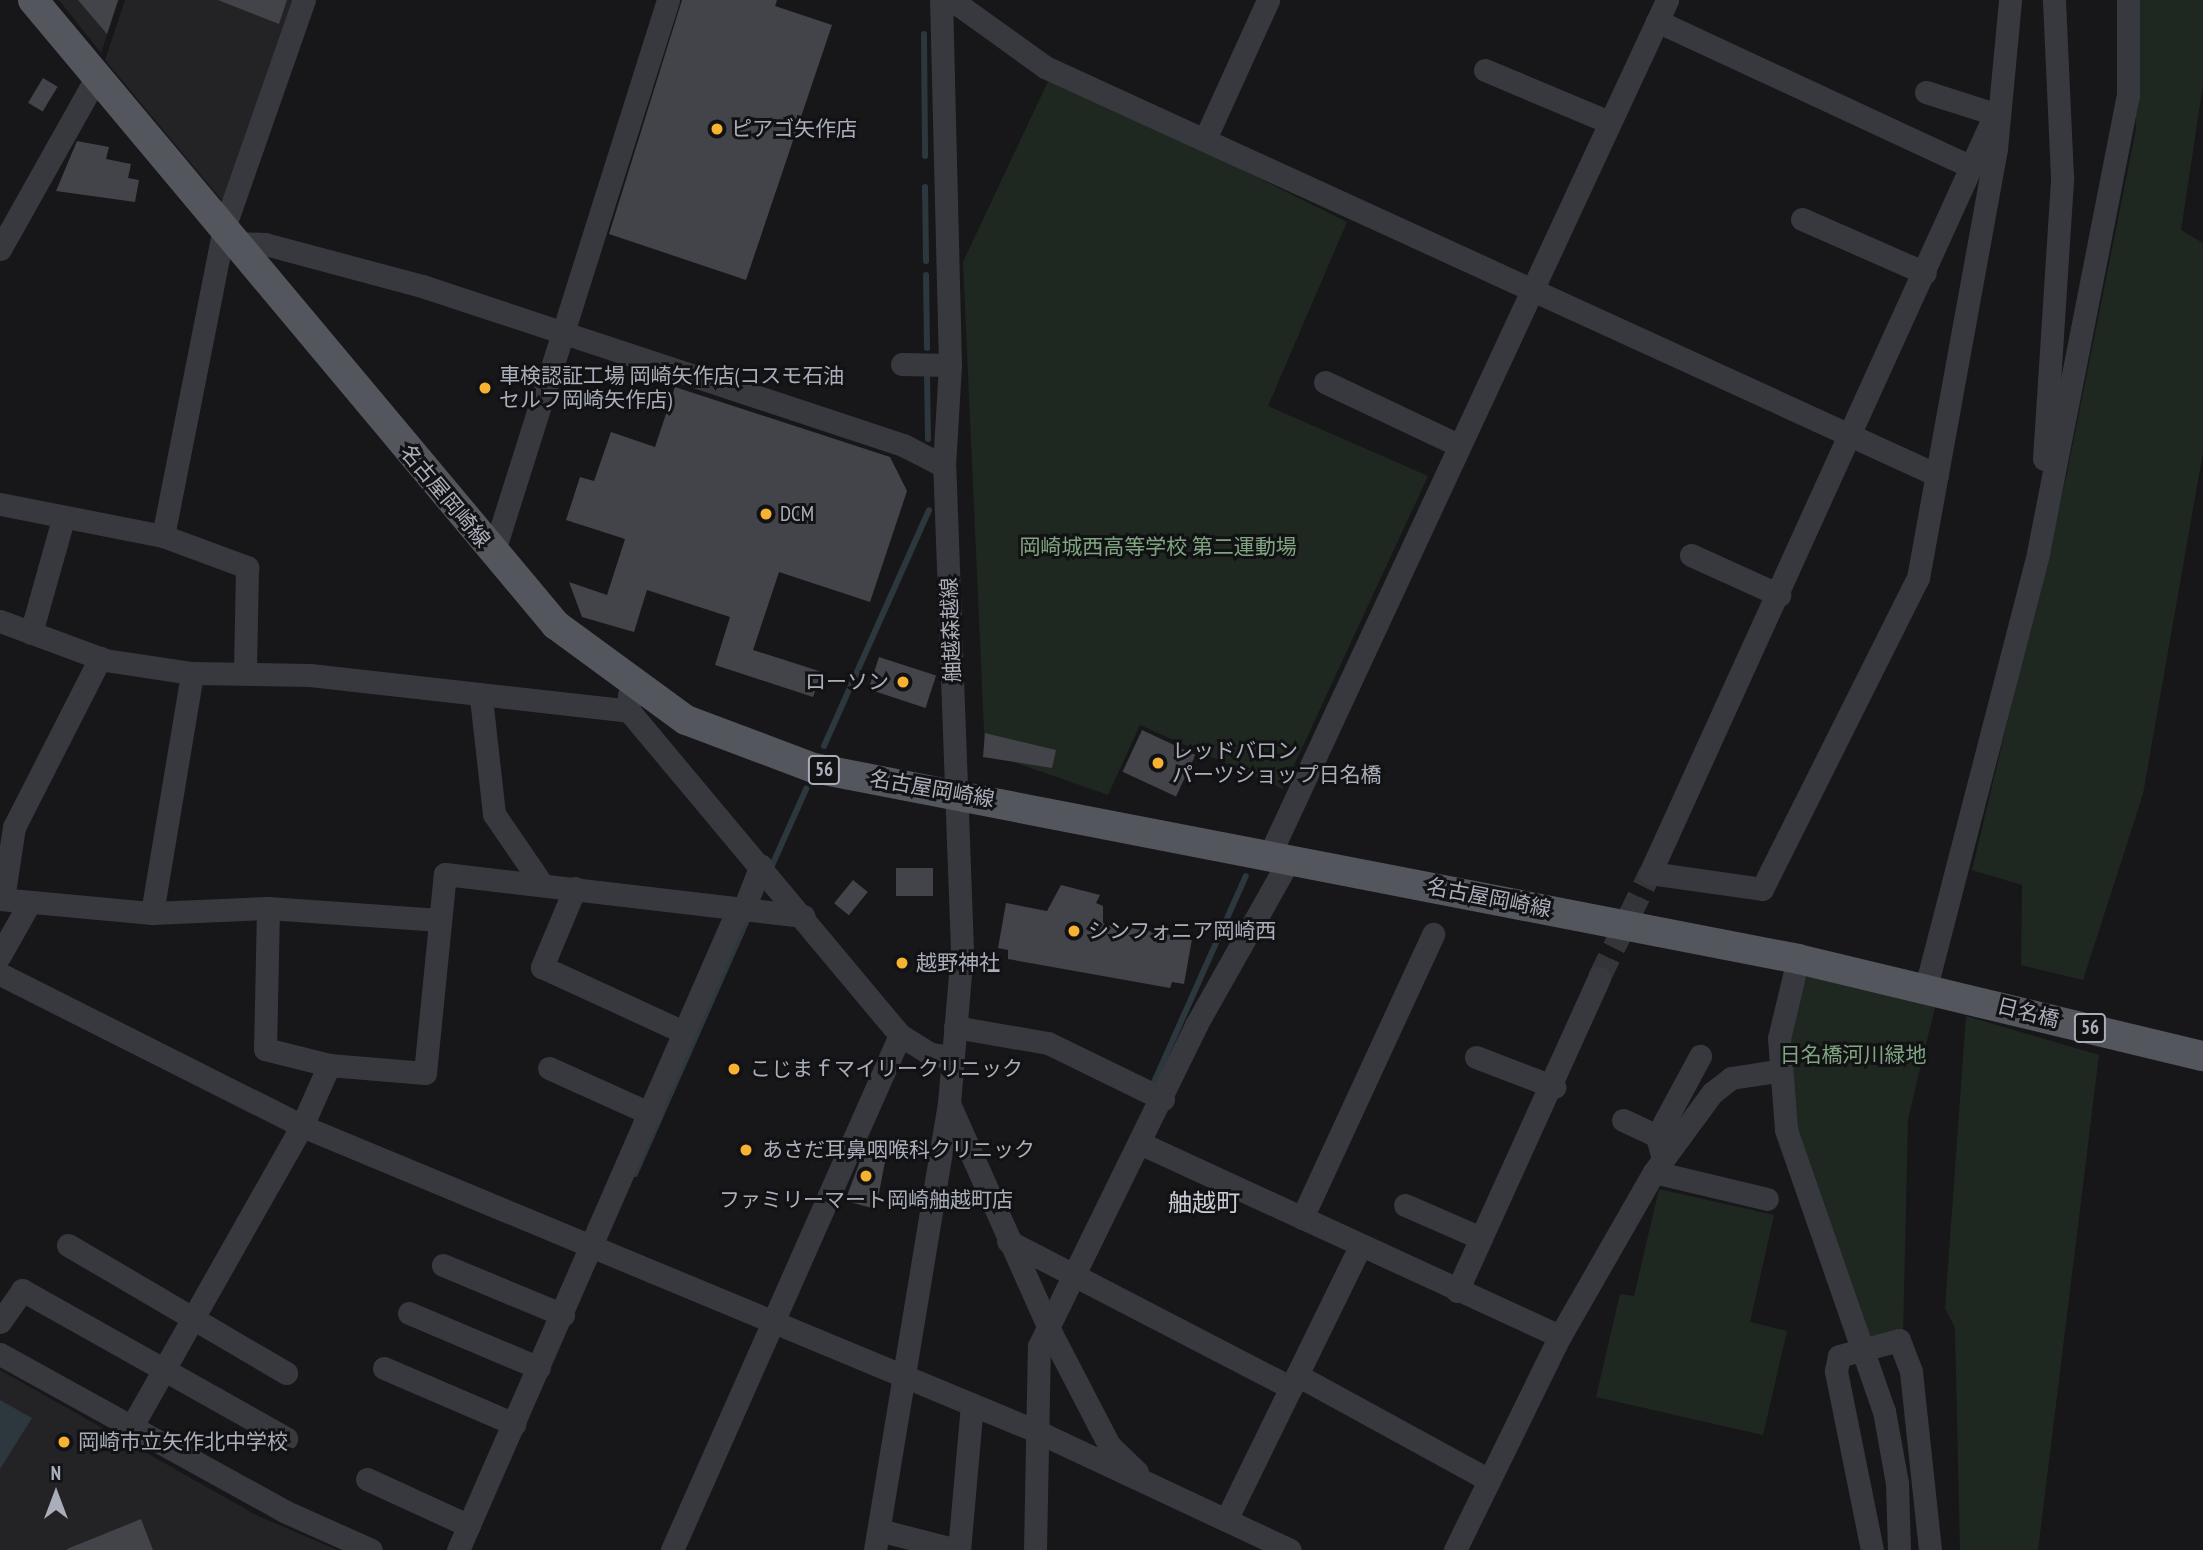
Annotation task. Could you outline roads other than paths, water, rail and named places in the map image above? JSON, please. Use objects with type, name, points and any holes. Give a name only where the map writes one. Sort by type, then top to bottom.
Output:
[{"type":"main road","name":"名古屋岡崎線","points":[[33,0],[493,554],[556,625],[629,682],[686,720],[814,768],[1798,959],[1976,1000]]},
{"type":"main road","name":"日名橋","points":[[1976,1000],[2203,1056]]},
{"type":"street","points":[[163,536],[230,235],[304,0]]},
{"type":"street","points":[[493,554],[565,334],[668,0]]},
{"type":"street","points":[[1205,139],[1268,0]]},
{"type":"street","points":[[1995,114],[1996,149],[1918,578],[1762,889],[1650,873],[1853,435],[1995,114],[2011,35],[2010,0]]},
{"type":"street","points":[[2038,553],[2062,177],[2054,0]]},
{"type":"street","points":[[1926,987],[2038,553],[2129,96],[2128,0]]},
{"type":"street","points":[[949,1],[1045,66],[1937,475]]},
{"type":"street","name":"舳越森越線","points":[[877,1540],[906,1380],[949,1103],[962,950],[944,466],[950,365],[949,1]]},
{"type":"street","points":[[1035,1550],[1039,1346],[1051,1332],[1196,1025],[1280,858],[1458,445],[1662,10],[1972,167]]},
{"type":"street","points":[[1485,70],[1609,122]]},
{"type":"street","points":[[0,249],[96,78]]},
{"type":"street","points":[[1926,92],[1995,114]]},
{"type":"street","points":[[1802,219],[1925,273]]},
{"type":"street","points":[[230,235],[422,286],[904,445],[944,466]]},
{"type":"street","points":[[902,364],[950,365]]},
{"type":"street","points":[[1325,382],[1458,445]]},
{"type":"street","points":[[0,504],[62,519],[163,536],[247,567],[245,671]]},
{"type":"street","points":[[30,633],[62,519]]},
{"type":"street","points":[[1691,555],[1779,595]]},
{"type":"street","points":[[0,621],[100,658],[192,673],[245,671],[481,698],[629,711]]},
{"type":"street","points":[[100,658],[14,827],[1,899],[152,913],[268,908],[440,920]]},
{"type":"street","points":[[152,913],[192,673]]},
{"type":"street","points":[[629,682],[629,711],[804,916],[900,1035],[930,1054],[951,1057]]},
{"type":"street","points":[[481,698],[494,814],[541,883]]},
{"type":"street","points":[[458,1550],[651,1114],[683,1032],[766,871]]},
{"type":"street","points":[[268,908],[265,1049],[329,1065],[425,1073],[445,874],[541,883],[746,911],[804,916]]},
{"type":"street","points":[[575,888],[542,967],[683,1032]]},
{"type":"street","points":[[0,955],[30,902]]},
{"type":"street","points":[[1302,1218],[1433,934]]},
{"type":"street","points":[[1798,959],[1777,1071],[1786,1130],[1866,1345],[1897,1483],[1899,1550]]},
{"type":"street","points":[[0,974],[302,1126],[773,1321],[906,1380],[1036,1431],[1289,1550]]},
{"type":"street","points":[[1457,1291],[1553,1087],[1599,978]]},
{"type":"street","points":[[955,1027],[1048,1042],[1163,1099]]},
{"type":"street","points":[[672,1550],[900,1035]]},
{"type":"street","points":[[1455,1550],[1560,1336],[1658,1156],[1700,1056]]},
{"type":"street","points":[[1476,1057],[1553,1087]]},
{"type":"street","points":[[132,1426],[302,1126],[329,1065]]},
{"type":"street","points":[[549,1068],[651,1114]]},
{"type":"street","points":[[1658,1156],[1731,1078],[1777,1071]]},
{"type":"street","points":[[949,1103],[1008,1241],[1109,1445],[1183,1502]]},
{"type":"street","points":[[1623,1120],[1658,1156],[1767,1199]]},
{"type":"street","points":[[1142,1144],[1457,1291],[1560,1336]]},
{"type":"street","points":[[1405,1205],[1481,1238]]},
{"type":"street","points":[[1008,1241],[1079,1273],[1489,1480]]},
{"type":"street","points":[[68,1245],[195,1315],[286,1373]]},
{"type":"street","points":[[1226,1520],[1361,1245]]},
{"type":"street","points":[[443,1265],[563,1315]]},
{"type":"street","points":[[0,1322],[22,1290],[166,1366],[286,1438]]},
{"type":"street","points":[[409,1313],[539,1368]]},
{"type":"street","points":[[1872,1550],[1836,1371],[1839,1356],[1866,1345],[1899,1340],[1911,1372],[1930,1550]]},
{"type":"street","points":[[0,1354],[284,1511],[371,1550]]},
{"type":"street","points":[[384,1368],[514,1424]]},
{"type":"street","points":[[877,1540],[958,1550],[972,1405]]},
{"type":"street","points":[[367,1479],[469,1526]]},
{"type":"waterway","points":[[924,34],[925,156]]},
{"type":"waterway","points":[[925,187],[926,261]]},
{"type":"waterway","points":[[926,275],[927,348]]},
{"type":"waterway","points":[[927,375],[928,439]]},
{"type":"waterway","points":[[824,746],[929,510]]},
{"type":"waterway","points":[[770,870],[806,789]]},
{"type":"waterway","points":[[1151,1089],[1246,876]]},
{"type":"waterway","points":[[635,1174],[749,915]]},
{"type":"tunnel","points":[[1599,978],[1650,873]]},
{"type":"place","name":"ピアゴ矢作店","points":[[717,129]]},
{"type":"place","name":"車検認証工場 岡崎矢作店(コスモ石油 セルフ岡崎矢作店)","points":[[485,388]]},
{"type":"place","name":"DCM","points":[[766,514]]},
{"type":"place","name":"ローソン","points":[[903,682]]},
{"type":"place","name":"レッドバロン パーツショップ日名橋","points":[[1158,763]]},
{"type":"place","name":"シンフォニア岡崎西","points":[[1074,931]]},
{"type":"place","name":"越野神社","points":[[902,963]]},
{"type":"place","name":"こじまｆマイリークリニック","points":[[734,1069]]},
{"type":"place","name":"あさだ耳鼻咽喉科クリニック","points":[[746,1150]]},
{"type":"place","name":"ファミリーマート岡崎舳越町店","points":[[866,1176]]},
{"type":"place","name":"岡崎市立矢作北中学校","points":[[64,1442]]},
{"type":"district","name":"舳越町","points":[[1204,1203]]},
{"type":"park label","name":"岡崎城西高等学校 第二運動場","points":[[1158,547]]},
{"type":"park label","name":"日名橋河川緑地","points":[[1853,1055]]}]
